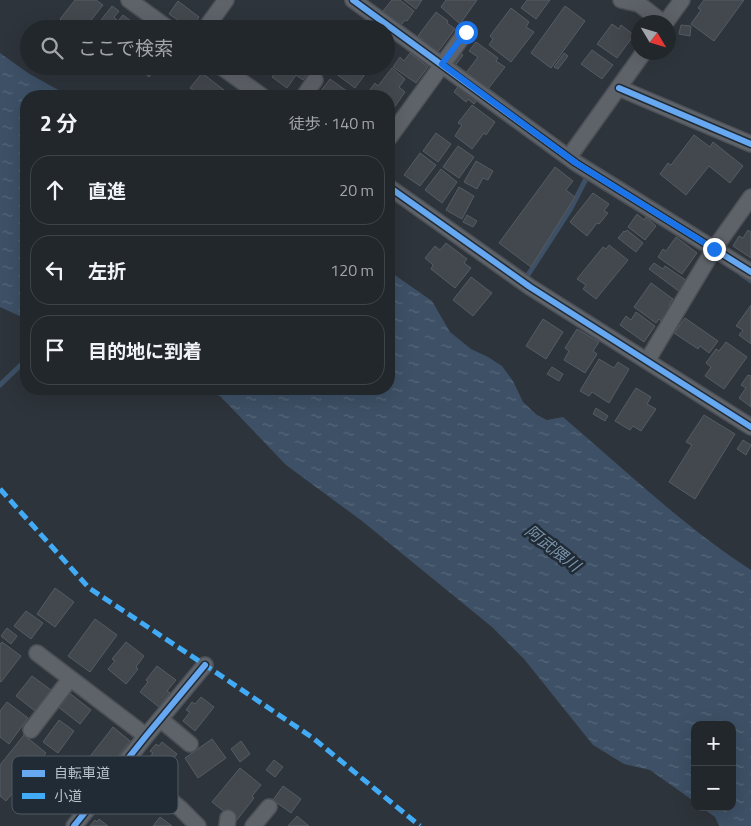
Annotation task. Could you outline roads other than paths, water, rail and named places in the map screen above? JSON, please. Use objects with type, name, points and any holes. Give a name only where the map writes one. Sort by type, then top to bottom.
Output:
[{"type":"street","points":[[129,0],[157,20]]},
{"type":"street","points":[[212,20],[226,0]]},
{"type":"street","points":[[353,0],[381,20]]},
{"type":"street","points":[[621,0],[639,4],[654,15]]},
{"type":"street","points":[[670,15],[682,0]]},
{"type":"street","points":[[395,30],[569,157],[751,272]]},
{"type":"street","points":[[395,130],[466,32]]},
{"type":"street","points":[[569,157],[638,60]]},
{"type":"street","points":[[233,75],[254,90]]},
{"type":"street","points":[[308,90],[316,80]]},
{"type":"street","points":[[619,88],[751,144]]},
{"type":"street","points":[[395,191],[530,287],[751,427]]},
{"type":"street","points":[[647,361],[714,249],[751,197]]},
{"type":"street","points":[[37,653],[146,736]]},
{"type":"street","points":[[129,756],[205,665]]},
{"type":"street","points":[[31,730],[70,678]]},
{"type":"street","points":[[160,719],[190,744]]},
{"type":"street","points":[[178,807],[198,826]]},
{"type":"street","points":[[253,826],[268,807]]},
{"type":"street","points":[[74,826],[83,814]]},
{"type":"water","points":[[0,53],[20,67],[20,75],[32,75],[58,90],[20,90],[20,316],[0,307]]},
{"type":"water","name":"阿武隈川","points":[[395,275],[432,301],[450,332],[471,349],[502,366],[513,381],[523,402],[537,415],[547,420],[563,417],[678,516],[751,570],[751,826],[719,826],[715,817],[707,811],[736,811],[736,721],[691,721],[691,799],[650,770],[624,764],[593,745],[524,659],[492,627],[362,521],[286,465],[218,395],[395,395]]},
{"type":"waterway","points":[[526,278],[570,210],[587,177],[591,179]]},
{"type":"waterway","points":[[741,274],[751,281]]},
{"type":"waterway","points":[[0,385],[20,366]]}]
